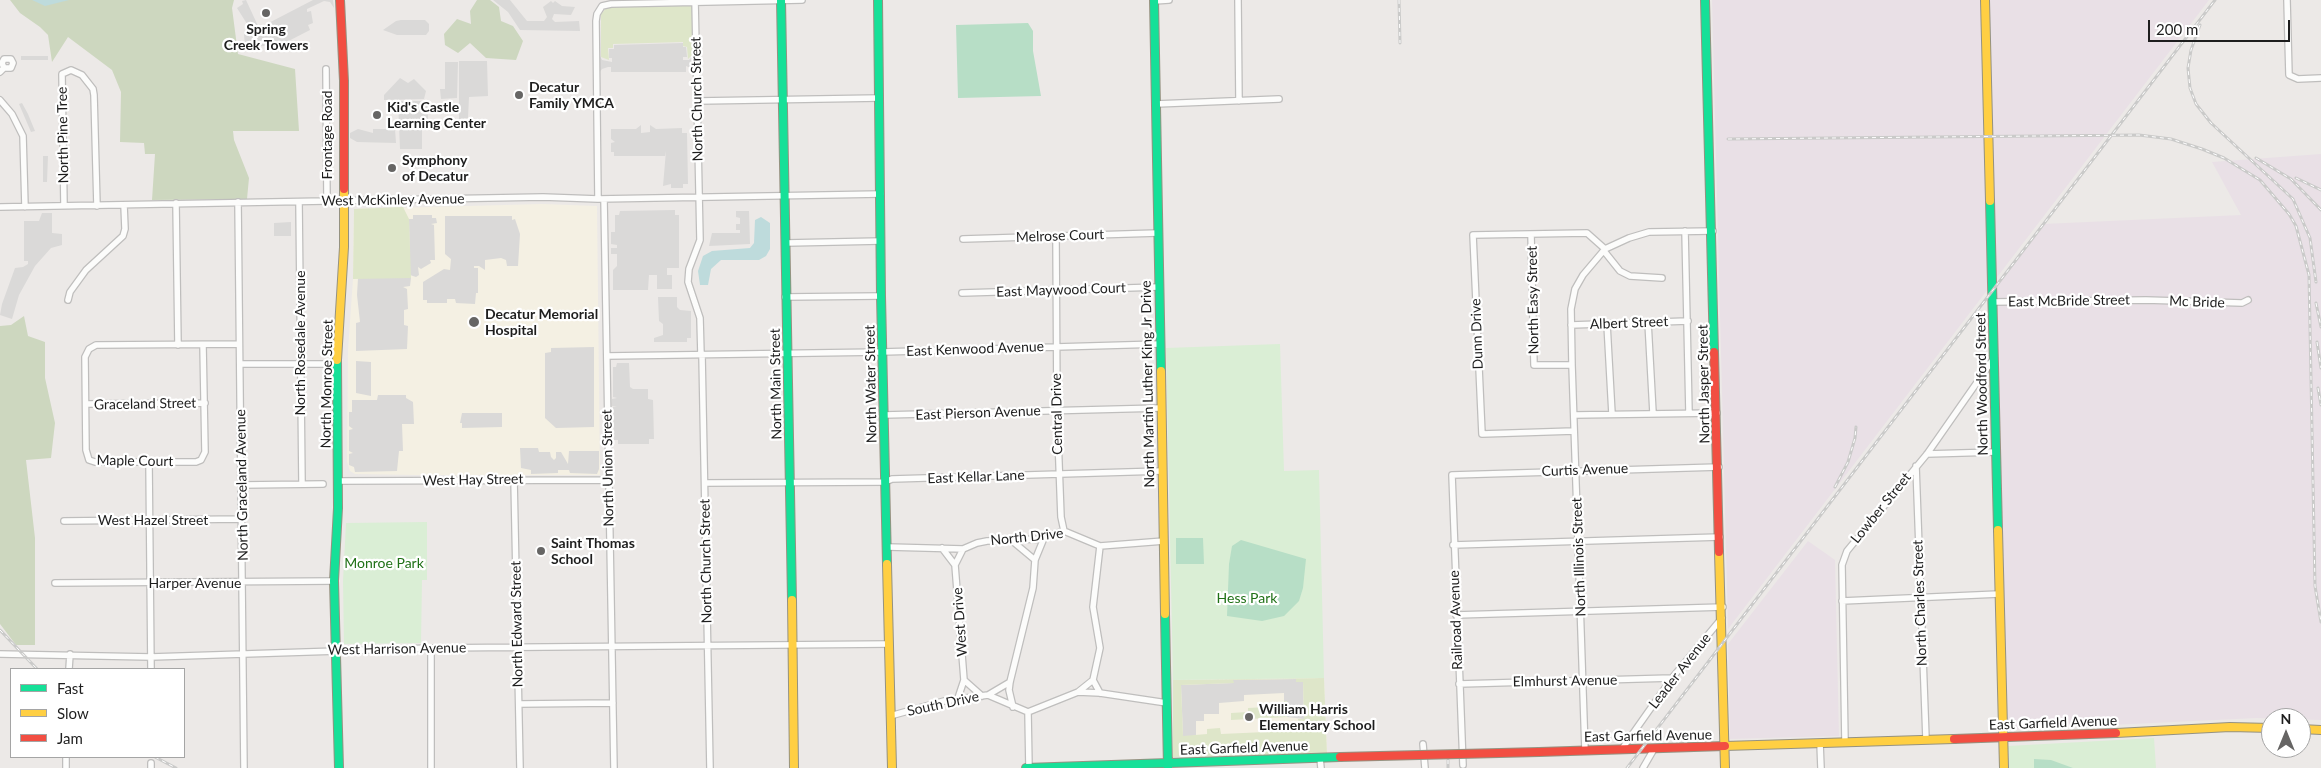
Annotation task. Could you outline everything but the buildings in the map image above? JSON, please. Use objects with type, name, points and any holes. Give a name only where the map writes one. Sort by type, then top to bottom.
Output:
[{"type":"street","name":"North Monroe Street","points":[[338,768],[334,581],[338,481],[337,364],[344,269],[344,81],[340,0]]},
{"type":"street","name":"North Main Street","points":[[782,0],[794,768]]},
{"type":"street","points":[[695,1],[802,0]]},
{"type":"street","name":"North Water Street","points":[[878,0],[882,352],[892,768]]},
{"type":"street","points":[[1154,0],[1169,0]]},
{"type":"street","name":"North Martin Luther King Jr Drive","points":[[1154,0],[1168,765]]},
{"type":"street","points":[[1238,0],[1240,102]]},
{"type":"street","name":"North Jasper Street","points":[[1706,0],[1726,768]]},
{"type":"street","name":"North Woodford Street","points":[[1986,0],[2004,768]]},
{"type":"street","points":[[2287,0],[2289,75],[2298,79],[2321,78]]},
{"type":"street","name":"North Union Street","points":[[614,768],[607,356],[597,14],[602,6],[611,4],[695,1]]},
{"type":"street","name":"North Church Street","points":[[695,1],[699,243],[689,269],[688,282],[700,318],[702,355],[710,768]]},
{"type":"street","name":"Frontage Road","points":[[326,69],[327,201]]},
{"type":"street","name":"North Pine Tree","points":[[64,206],[62,74],[71,70],[82,75],[93,89],[97,206]]},
{"type":"street","points":[[698,101],[880,98]]},
{"type":"street","points":[[1156,104],[1279,99]]},
{"type":"street","points":[[0,100],[12,114],[23,136],[25,206]]},
{"type":"street","name":"West McKinley Avenue","points":[[0,207],[543,197],[601,199],[881,194]]},
{"type":"street","name":"North Graceland Avenue","points":[[238,202],[244,768]]},
{"type":"street","name":"North Rosedale Avenue","points":[[299,202],[302,484]]},
{"type":"street","points":[[176,203],[178,345]]},
{"type":"street","points":[[68,300],[70,292],[86,270],[123,236],[125,229],[124,205]]},
{"type":"street","points":[[1685,231],[1689,413]]},
{"type":"street","points":[[1604,250],[1629,238],[1649,232],[1713,231]]},
{"type":"street","name":"Melrose Court","points":[[963,239],[1158,232]]},
{"type":"street","points":[[1532,234],[1587,233],[1604,250],[1620,271],[1630,276],[1662,278]]},
{"type":"street","name":"Dunn Drive","points":[[1532,234],[1473,235],[1482,434],[1574,431]]},
{"type":"street","name":"North Easy Street","points":[[1532,234],[1534,365],[1572,365]]},
{"type":"street","name":"Central Drive","points":[[1056,236],[1057,410],[1059,475],[1064,531]]},
{"type":"street","points":[[786,243],[881,242]]},
{"type":"street","name":"North Illinois Street","points":[[1586,750],[1571,309],[1575,289],[1583,275],[1604,250]]},
{"type":"street","name":"East Maywood Court","points":[[962,293],[1159,287]]},
{"type":"street","points":[[786,297],[881,296]]},
{"type":"street","name":"East McBride Street","points":[[1993,302],[2146,300]]},
{"type":"street","name":"Mc Bride","points":[[2146,300],[2242,304],[2248,300]]},
{"type":"street","name":"Albert Street","points":[[1571,325],[1688,321]]},
{"type":"street","points":[[1648,322],[1653,414]]},
{"type":"street","points":[[1607,324],[1612,414]]},
{"type":"street","name":"Maple Court","points":[[203,345],[205,452],[201,460],[196,462],[95,462],[89,460],[86,450],[85,357],[86,352],[92,346],[239,344]]},
{"type":"street","name":"East Kenwood Avenue","points":[[607,356],[882,352],[1160,344]]},
{"type":"street","name":"Lowber Street","points":[[1845,742],[1842,565],[1847,550],[1927,454],[1994,358]]},
{"type":"street","points":[[240,364],[337,364]]},
{"type":"street","name":"Graceland Street","points":[[86,404],[204,403]]},
{"type":"street","name":"East Pierson Avenue","points":[[884,415],[1161,408]]},
{"type":"street","points":[[1574,415],[1717,413]]},
{"type":"street","points":[[1927,454],[1996,452]]},
{"type":"street","points":[[149,462],[151,668]]},
{"type":"street","name":"North Charles Street","points":[[1916,466],[1919,597],[1926,739]]},
{"type":"street","name":"Curtis Avenue","points":[[1452,475],[1719,467]]},
{"type":"street","name":"East Kellar Lane","points":[[705,483],[885,482],[892,479],[1162,471]]},
{"type":"street","name":"Railroad Avenue","points":[[1452,475],[1458,684],[1463,765]]},
{"type":"street","name":"North Edward Street","points":[[514,480],[520,768]]},
{"type":"street","name":"West Hay Street","points":[[338,481],[608,480]]},
{"type":"street","points":[[242,485],[323,484]]},
{"type":"street","name":"West Hazel Street","points":[[64,521],[242,520]]},
{"type":"street","name":"North Drive","points":[[888,547],[963,549],[977,543],[1044,538],[1064,531],[1100,546],[1164,540]]},
{"type":"street","points":[[1454,545],[1720,537]]},
{"type":"street","points":[[1013,707],[1009,690],[1010,682],[1033,588],[1036,560],[1044,538]]},
{"type":"street","points":[[1011,540],[1036,560]]},
{"type":"street","points":[[1028,768],[1028,712],[1078,692],[1093,680],[1100,648],[1093,607],[1100,546]]},
{"type":"street","points":[[942,548],[955,565],[963,549]]},
{"type":"street","name":"West Drive","points":[[955,565],[964,680],[958,698]]},
{"type":"street","name":"Harper Avenue","points":[[55,583],[334,581]]},
{"type":"street","points":[[1842,601],[1999,594]]},
{"type":"street","points":[[1456,615],[1723,607]]},
{"type":"street","name":"Leader Avenue","points":[[1622,749],[1672,678],[1723,618]]},
{"type":"street","name":"West Harrison Avenue","points":[[0,654],[151,657],[431,648],[611,648],[889,644]]},
{"type":"street","points":[[431,648],[431,768]]},
{"type":"street","points":[[69,668],[70,654]]},
{"type":"street","name":"Elmhurst Avenue","points":[[1458,684],[1672,678]]},
{"type":"street","points":[[964,680],[985,696],[1010,682]]},
{"type":"street","points":[[1093,680],[1100,693]]},
{"type":"street","points":[[1078,692],[1100,693],[1167,703]]},
{"type":"street","name":"South Drive","points":[[890,716],[958,698],[985,696],[1028,712]]},
{"type":"street","points":[[519,704],[613,703]]},
{"type":"street","name":"East Garfield Avenue","points":[[1028,768],[1265,764],[1340,757],[1820,744],[1926,739],[2003,738],[2230,727],[2261,728]]},
{"type":"street","points":[[1423,744],[1425,768]]},
{"type":"street","points":[[1820,744],[1821,768]]},
{"type":"street","points":[[1643,768],[1654,748]]},
{"type":"street","points":[[1320,758],[1321,768]]},
{"type":"shaded area","points":[[246,0],[259,28],[313,0],[333,0],[334,8],[330,2],[324,1],[307,9],[307,12],[311,11],[313,23],[308,25],[310,30],[269,51],[266,46],[254,46],[252,51],[245,45],[244,35],[249,27],[237,8],[243,4],[242,1]]},
{"type":"shaded area","points":[[493,0],[510,0],[527,21],[544,21],[547,17],[543,7],[551,1],[553,3],[555,1],[562,6],[575,7],[571,15],[554,14],[552,19],[555,22],[579,21],[580,31],[520,30],[508,12]]},
{"type":"shaded area","points":[[1712,0],[2209,0],[1728,629]]},
{"type":"shaded area","points":[[425,20],[429,24],[429,31],[426,35],[397,35],[383,30],[396,21]]},
{"type":"shaded area","points":[[683,43],[683,47],[686,47],[687,57],[683,57],[683,60],[689,60],[694,55],[694,73],[691,68],[686,66],[686,72],[611,72],[611,67],[608,67],[602,69],[599,73],[599,54],[602,60],[612,62],[612,58],[609,58],[609,49],[614,49],[614,45]]},
{"type":"shaded area","points":[[21,56],[48,56],[48,60],[21,60]]},
{"type":"shaded area","points":[[459,61],[487,61],[488,96],[469,97],[468,118],[459,119]]},
{"type":"shaded area","points":[[445,62],[458,62],[457,98],[441,99],[440,89],[445,89]]},
{"type":"shaded area","points":[[400,78],[408,83],[414,79],[426,91],[424,99],[384,100],[384,95]]},
{"type":"shaded area","points":[[398,101],[428,101],[428,123],[422,124],[422,149],[400,149]]},
{"type":"shaded area","points":[[22,103],[35,131],[31,132],[19,104]]},
{"type":"shaded area","points":[[641,125],[641,133],[650,132],[650,125],[656,129],[682,128],[682,133],[687,133],[688,184],[683,184],[683,188],[671,188],[671,184],[663,186],[666,151],[665,156],[614,156],[614,152],[611,152],[611,143],[615,142],[611,139],[611,129],[636,129]]},
{"type":"shaded area","points":[[358,129],[373,133],[373,129],[395,129],[396,143],[357,142],[350,138],[350,133]]},
{"type":"shaded area","points":[[2321,154],[2321,720],[2311,720],[2311,708],[2261,708],[2261,718],[2007,730],[1997,284],[2043,224],[2241,215],[2212,162]]},
{"type":"shaded area","points":[[43,156],[48,156],[47,182],[43,182]]},
{"type":"shaded area","name":"Decatur Memorial Hospital","points":[[542,204],[597,206],[600,475],[417,475],[355,474],[350,471],[347,462],[348,350],[353,279],[354,209]]},
{"type":"shaded area","points":[[675,210],[675,215],[679,215],[679,268],[667,268],[667,275],[672,275],[672,289],[657,289],[657,275],[649,275],[648,290],[613,290],[613,270],[617,266],[617,254],[611,254],[611,248],[617,248],[617,245],[611,244],[611,232],[615,232],[615,215],[619,215],[620,211]]},
{"type":"shaded area","points":[[736,211],[749,211],[750,244],[709,246],[712,233],[740,233],[740,230],[736,230],[736,224],[740,224],[740,218],[736,217]]},
{"type":"shaded area","points":[[42,213],[52,213],[52,233],[62,234],[62,245],[51,248],[35,266],[19,295],[12,319],[0,315],[15,268],[28,264],[28,261],[24,261],[24,221],[39,221]]},
{"type":"shaded area","points":[[413,215],[432,215],[432,218],[436,218],[437,223],[431,224],[434,225],[435,260],[430,260],[431,263],[421,269],[418,267],[419,275],[416,277],[410,275],[409,219],[413,219]]},
{"type":"shaded area","points":[[445,216],[512,216],[512,220],[515,219],[520,234],[518,266],[507,266],[506,260],[501,258],[485,260],[485,270],[479,266],[474,266],[474,268],[478,268],[478,293],[476,293],[475,304],[456,303],[455,299],[447,299],[447,303],[427,303],[427,300],[423,300],[423,282],[444,269],[450,270],[451,259],[445,254]]},
{"type":"shaded area","points":[[291,222],[291,236],[274,236],[274,223]]},
{"type":"shaded area","points":[[358,278],[411,278],[410,286],[403,287],[407,289],[408,309],[404,310],[404,325],[408,326],[407,349],[356,351],[356,323],[360,322],[357,295]]},
{"type":"shaded area","points":[[658,297],[677,297],[677,307],[680,310],[691,311],[691,338],[687,338],[687,342],[654,342],[654,338],[663,335],[663,324],[659,321]]},
{"type":"shaded area","points":[[594,347],[594,427],[556,428],[545,418],[545,353],[551,352],[551,348]]},
{"type":"shaded area","points":[[356,361],[371,362],[371,396],[356,393]]},
{"type":"shaded area","points":[[617,363],[629,363],[630,387],[633,389],[648,389],[648,399],[653,400],[654,439],[649,439],[649,444],[618,444],[618,440],[614,440],[613,407],[617,407],[612,406],[612,399],[617,398],[613,397],[613,367],[616,367]]},
{"type":"shaded area","points":[[378,395],[406,395],[406,398],[413,402],[414,424],[402,424],[403,451],[399,451],[397,471],[355,472],[354,467],[349,465],[349,454],[353,453],[349,451],[349,430],[353,429],[349,426],[349,412],[352,412],[352,400],[377,400]]},
{"type":"shaded area","points":[[462,413],[502,413],[502,427],[462,428],[462,423],[460,423]]},
{"type":"shaded area","points":[[520,448],[538,448],[539,452],[550,452],[554,460],[556,452],[561,452],[568,464],[569,451],[599,451],[599,469],[597,474],[570,473],[569,470],[558,470],[558,473],[531,474],[531,470],[521,468]]},
{"type":"shaded area","points":[[1808,541],[1835,560],[1839,736],[1730,739],[1728,644]]},
{"type":"shaded area","name":"William Harris Elementary School","points":[[1324,678],[1327,754],[1173,757],[1173,680]]},
{"type":"shaded area","points":[[1296,679],[1303,681],[1304,719],[1287,717],[1287,701],[1284,701],[1284,693],[1244,695],[1244,701],[1219,703],[1219,714],[1204,714],[1204,721],[1196,721],[1196,736],[1183,736],[1181,685],[1233,683],[1233,680]]},
{"type":"green space","points":[[10,0],[234,0],[232,8],[238,54],[295,69],[299,131],[233,131],[234,140],[249,178],[247,199],[152,200],[155,154],[145,154],[144,143],[120,142],[121,92],[112,70],[68,37],[52,62],[48,35],[20,13]]},
{"type":"green space","points":[[477,0],[490,0],[499,7],[501,21],[513,26],[523,41],[516,60],[486,58],[470,43],[458,53],[445,45],[444,34],[457,19],[471,24],[470,11]]},
{"type":"green space","points":[[689,5],[692,7],[694,53],[688,59],[687,47],[683,46],[683,42],[613,44],[613,48],[608,48],[609,60],[601,57],[601,14],[607,7]]},
{"type":"green space","points":[[1028,23],[1033,31],[1033,51],[1041,96],[958,98],[956,25]]},
{"type":"green space","points":[[403,207],[409,219],[411,278],[353,279],[354,209]]},
{"type":"green space","points":[[24,316],[28,336],[45,342],[45,378],[55,423],[51,458],[26,460],[35,538],[35,645],[16,645],[0,624],[0,326],[11,325]]},
{"type":"green space","name":"Hess Park","points":[[1280,344],[1284,471],[1319,470],[1324,678],[1173,680],[1166,348]]},
{"type":"green space","name":"Monroe Park","points":[[427,522],[427,580],[422,580],[421,643],[344,644],[343,581],[346,523]]},
{"type":"green space","points":[[1176,538],[1203,538],[1204,564],[1176,564]]},
{"type":"green space","points":[[1241,540],[1306,559],[1303,588],[1299,601],[1284,616],[1262,621],[1227,616],[1229,564],[1232,546]]},
{"type":"green space","points":[[1324,678],[1327,754],[1173,757],[1173,680]],"holes":[[[1296,679],[1296,682],[1303,682],[1304,719],[1298,719],[1298,723],[1288,723],[1288,731],[1221,734],[1220,728],[1207,729],[1207,734],[1183,736],[1181,685],[1234,683],[1233,680]]]},
{"type":"green space","points":[[1284,701],[1287,701],[1287,717],[1231,720],[1231,713],[1248,712],[1248,708],[1284,706]]},
{"type":"green space","points":[[2154,738],[2156,768],[2009,768],[2008,746]]},
{"type":"green space","points":[[2034,759],[2051,760],[2073,768],[2034,768]]},
{"type":"water","points":[[32,0],[69,0],[45,6]]},
{"type":"water","points":[[761,217],[770,223],[770,249],[766,256],[759,260],[721,260],[711,269],[708,285],[700,285],[698,271],[703,256],[712,251],[750,248],[754,243],[755,220]]},
{"type":"railway","points":[[1399,0],[1400,43]]},
{"type":"railway","points":[[1627,768],[2215,0]]},
{"type":"railway","points":[[2200,25],[2191,50],[2188,68],[2190,88],[2196,104],[2211,123],[2293,199],[2310,238],[2316,282]]},
{"type":"railway","points":[[1728,139],[2139,135],[2171,139],[2202,149],[2224,158],[2260,180],[2289,214],[2296,226],[2309,275],[2315,586],[2321,622]]},
{"type":"railway","points":[[2256,158],[2291,179],[2321,210]]},
{"type":"railway","points":[[2296,178],[2321,190]]},
{"type":"railway","points":[[2316,303],[2321,327]]},
{"type":"railway","points":[[2317,342],[2321,368]]},
{"type":"railway","points":[[2318,388],[2321,405]]},
{"type":"railway","points":[[1835,487],[1848,462],[1856,427]]},
{"type":"railway","points":[[0,630],[36,668]]},
{"type":"railway","points":[[157,758],[176,768]]},
{"type":"railway","points":[[1448,760],[1448,768]]},
{"type":"traffic: fast","points":[[781,0],[792,600]]},
{"type":"traffic: fast","points":[[878,0],[881,296],[887,564]]},
{"type":"traffic: fast","points":[[1154,0],[1161,371]]},
{"type":"traffic: fast","points":[[1705,0],[1714,352]]},
{"type":"traffic: fast","points":[[1990,201],[1998,530]]},
{"type":"traffic: fast","points":[[337,360],[338,508],[334,581],[339,768]]},
{"type":"traffic: fast","points":[[1165,614],[1168,768]]},
{"type":"traffic: fast","points":[[1026,768],[1340,757]]},
{"type":"traffic: slow","points":[[1985,0],[1990,201]]},
{"type":"traffic: slow","points":[[337,360],[344,247],[344,189]]},
{"type":"traffic: slow","points":[[1161,371],[1165,614]]},
{"type":"traffic: slow","points":[[1998,530],[2004,768]]},
{"type":"traffic: slow","points":[[1719,552],[1725,768]]},
{"type":"traffic: slow","points":[[887,564],[892,768]]},
{"type":"traffic: slow","points":[[792,600],[794,768]]},
{"type":"traffic: slow","points":[[2116,733],[2230,727],[2261,728]]},
{"type":"traffic: slow","points":[[2311,730],[2321,730]]},
{"type":"traffic: slow","points":[[1725,746],[1954,739]]},
{"type":"traffic: jam","points":[[340,0],[344,81],[344,189]]},
{"type":"traffic: jam","points":[[1714,352],[1719,552]]},
{"type":"traffic: jam","points":[[1954,739],[2116,733]]},
{"type":"traffic: jam","points":[[1539,752],[1725,746]]},
{"type":"traffic: jam","points":[[1340,757],[1539,752]]},
{"type":"place","name":"Spring Creek Towers","points":[[266,13]]},
{"type":"place","name":"Decatur Family YMCA","points":[[519,95]]},
{"type":"place","name":"Kid's Castle Learning Center","points":[[377,115]]},
{"type":"place","name":"Symphony of Decatur","points":[[392,168]]},
{"type":"place","name":"Decatur Memorial Hospital","points":[[474,322]]},
{"type":"place","name":"Saint Thomas School","points":[[541,551]]},
{"type":"place","name":"William Harris Elementary School","points":[[1249,717]]}]
